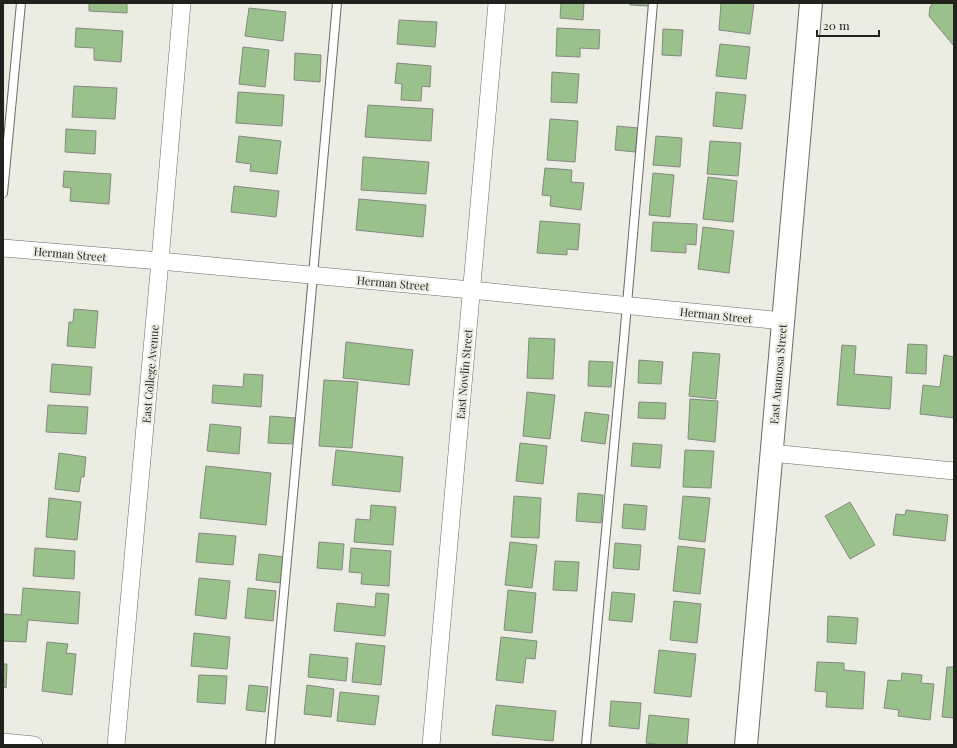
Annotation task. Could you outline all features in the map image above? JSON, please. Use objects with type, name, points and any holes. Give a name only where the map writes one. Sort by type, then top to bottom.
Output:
[{"type":"main road","name":"East Anamosa Street","points":[[746,745],[811,3]]},
{"type":"street","name":"East College Avenue","points":[[116,745],[182,3]]},
{"type":"street","name":"East Nowlin Street","points":[[431,745],[497,3]]},
{"type":"street","name":"Herman Street","points":[[3,248],[471,290],[783,321]]},
{"type":"street","points":[[771,453],[954,471]]},
{"type":"street","points":[[3,742],[34,745]]},
{"type":"lane","points":[[3,193],[21,3]]},
{"type":"lane","points":[[270,745],[337,3]]},
{"type":"lane","points":[[586,745],[627,306],[653,3]]},
{"type":"building","points":[[89,3],[127,3],[127,13],[89,11]]},
{"type":"building","points":[[561,3],[584,3],[583,20],[560,18]]},
{"type":"building","points":[[630,3],[649,3],[649,6],[630,5]]},
{"type":"building","points":[[721,3],[754,3],[750,34],[719,30]]},
{"type":"building","points":[[933,3],[954,3],[954,46],[929,16],[930,7]]},
{"type":"building","points":[[249,8],[286,12],[283,41],[245,36]]},
{"type":"building","points":[[399,20],[437,22],[435,47],[397,44]]},
{"type":"building","points":[[76,28],[123,31],[121,62],[94,60],[94,48],[75,47]]},
{"type":"building","points":[[557,28],[600,30],[599,49],[580,48],[580,57],[556,56]]},
{"type":"building","points":[[663,29],[683,30],[681,56],[662,55]]},
{"type":"building","points":[[720,44],[750,47],[746,79],[716,76]]},
{"type":"building","points":[[243,47],[269,50],[265,87],[239,84]]},
{"type":"building","points":[[295,53],[321,55],[320,82],[294,80]]},
{"type":"building","points":[[397,63],[431,66],[430,87],[422,86],[421,101],[401,100],[402,84],[395,83]]},
{"type":"building","points":[[552,72],[579,74],[577,103],[551,102]]},
{"type":"building","points":[[74,86],[117,88],[115,119],[72,117]]},
{"type":"building","points":[[238,92],[284,95],[282,126],[236,123]]},
{"type":"building","points":[[716,92],[746,95],[742,129],[713,126]]},
{"type":"building","points":[[368,105],[433,109],[431,141],[365,137]]},
{"type":"building","points":[[550,119],[578,121],[575,162],[547,160]]},
{"type":"building","points":[[617,126],[638,128],[635,152],[615,150]]},
{"type":"building","points":[[66,129],[96,131],[95,154],[65,152]]},
{"type":"building","points":[[239,136],[281,141],[277,174],[250,171],[251,164],[236,162]]},
{"type":"building","points":[[656,136],[682,138],[680,167],[653,165]]},
{"type":"building","points":[[710,141],[741,143],[738,176],[707,174]]},
{"type":"building","points":[[363,157],[429,162],[426,194],[361,190]]},
{"type":"building","points":[[545,168],[572,170],[571,182],[584,183],[581,210],[550,206],[551,196],[542,195]]},
{"type":"building","points":[[64,171],[111,174],[109,204],[70,201],[71,188],[63,187]]},
{"type":"building","points":[[653,173],[674,175],[670,217],[649,215]]},
{"type":"building","points":[[708,177],[737,181],[733,222],[703,219]]},
{"type":"building","points":[[234,186],[279,191],[276,217],[231,212]]},
{"type":"building","points":[[359,199],[426,205],[423,237],[356,230]]},
{"type":"building","points":[[540,221],[580,224],[578,250],[567,249],[567,255],[537,253]]},
{"type":"building","points":[[653,222],[697,224],[696,245],[686,244],[686,253],[651,251]]},
{"type":"building","points":[[703,227],[734,231],[729,273],[698,269]]},
{"type":"building","points":[[74,309],[98,311],[95,348],[67,346],[69,322],[73,322]]},
{"type":"building","points":[[529,338],[555,339],[553,379],[527,378]]},
{"type":"building","points":[[346,342],[413,350],[409,385],[343,378]]},
{"type":"building","points":[[908,344],[927,345],[926,374],[906,373]]},
{"type":"building","points":[[842,345],[856,346],[854,374],[892,377],[890,409],[837,405]]},
{"type":"building","points":[[693,352],[720,354],[716,399],[689,396]]},
{"type":"building","points":[[944,355],[954,357],[954,418],[920,414],[923,385],[940,387]]},
{"type":"building","points":[[639,360],[663,362],[661,384],[638,383]]},
{"type":"building","points":[[589,361],[613,362],[611,387],[588,386]]},
{"type":"building","points":[[52,364],[92,367],[90,395],[50,392]]},
{"type":"building","points":[[244,374],[263,375],[261,407],[212,403],[213,385],[243,387]]},
{"type":"building","points":[[324,380],[358,382],[352,448],[319,446]]},
{"type":"building","points":[[527,392],[555,395],[550,439],[523,436]]},
{"type":"building","points":[[690,399],[718,401],[715,442],[688,439]]},
{"type":"building","points":[[639,402],[666,403],[665,419],[638,418]]},
{"type":"building","points":[[48,405],[88,407],[86,434],[46,432]]},
{"type":"building","points":[[585,412],[609,415],[605,444],[581,441]]},
{"type":"building","points":[[270,416],[295,418],[294,444],[268,443]]},
{"type":"building","points":[[210,424],[241,427],[239,454],[207,451]]},
{"type":"building","points":[[520,443],[547,446],[543,484],[516,481]]},
{"type":"building","points":[[633,443],[662,445],[660,468],[631,466]]},
{"type":"building","points":[[336,450],[403,457],[400,492],[332,485]]},
{"type":"building","points":[[685,450],[714,451],[711,488],[683,487]]},
{"type":"building","points":[[59,453],[86,457],[84,477],[81,477],[79,492],[55,489]]},
{"type":"building","points":[[206,466],[271,473],[266,525],[200,518]]},
{"type":"building","points":[[578,493],[603,495],[601,523],[576,521]]},
{"type":"building","points":[[514,496],[541,498],[539,538],[511,537]]},
{"type":"building","points":[[683,496],[710,498],[705,542],[679,539]]},
{"type":"building","points":[[49,498],[81,502],[77,540],[46,537]]},
{"type":"building","points":[[850,502],[875,545],[850,559],[825,516]]},
{"type":"building","points":[[624,504],[647,506],[645,530],[622,528]]},
{"type":"building","points":[[371,505],[396,507],[393,545],[354,542],[356,519],[370,520]]},
{"type":"building","points":[[906,510],[948,515],[945,541],[893,535],[896,514],[905,515]]},
{"type":"building","points":[[199,533],[236,536],[233,565],[196,562]]},
{"type":"building","points":[[319,542],[344,544],[342,570],[317,568]]},
{"type":"building","points":[[510,542],[537,545],[532,588],[505,585]]},
{"type":"building","points":[[615,543],[641,545],[639,570],[613,568]]},
{"type":"building","points":[[678,546],[705,549],[700,594],[673,591]]},
{"type":"building","points":[[35,548],[75,551],[74,579],[33,576]]},
{"type":"building","points":[[351,548],[391,551],[389,586],[361,584],[362,573],[349,572]]},
{"type":"building","points":[[259,554],[284,557],[281,583],[256,580]]},
{"type":"building","points":[[555,561],[579,562],[577,591],[553,590]]},
{"type":"building","points":[[199,578],[230,581],[226,619],[195,615]]},
{"type":"building","points":[[23,588],[80,592],[78,624],[28,620],[26,642],[3,641],[3,614],[21,615]]},
{"type":"building","points":[[248,588],[276,591],[273,621],[245,618]]},
{"type":"building","points":[[508,590],[536,593],[532,633],[504,630]]},
{"type":"building","points":[[612,592],[635,594],[632,622],[609,620]]},
{"type":"building","points":[[376,593],[389,594],[385,636],[334,631],[337,603],[375,607]]},
{"type":"building","points":[[674,601],[701,604],[697,643],[670,640]]},
{"type":"building","points":[[828,616],[858,618],[856,644],[827,642]]},
{"type":"building","points":[[194,633],[230,637],[227,669],[191,666]]},
{"type":"building","points":[[501,637],[537,641],[535,659],[526,658],[523,683],[496,680]]},
{"type":"building","points":[[47,642],[68,644],[66,653],[76,654],[72,695],[42,691]]},
{"type":"building","points":[[356,643],[385,646],[381,685],[352,682]]},
{"type":"building","points":[[659,650],[696,654],[691,697],[654,693]]},
{"type":"building","points":[[310,654],[348,658],[346,681],[308,677]]},
{"type":"building","points":[[817,662],[844,663],[844,670],[865,672],[863,709],[826,707],[827,692],[815,691]]},
{"type":"building","points":[[3,664],[7,664],[6,688],[3,687]]},
{"type":"building","points":[[947,667],[954,667],[954,718],[942,717]]},
{"type":"building","points":[[902,673],[922,675],[921,683],[934,684],[930,720],[898,716],[899,710],[884,708],[888,680],[901,681]]},
{"type":"building","points":[[199,675],[227,676],[225,704],[197,702]]},
{"type":"building","points":[[249,685],[268,687],[265,712],[246,710]]},
{"type":"building","points":[[307,685],[334,689],[331,717],[304,714]]},
{"type":"building","points":[[340,692],[379,696],[375,725],[337,721]]},
{"type":"building","points":[[611,701],[641,703],[639,729],[609,726]]},
{"type":"building","points":[[496,705],[556,711],[553,741],[492,735]]},
{"type":"building","points":[[649,715],[689,719],[687,745],[662,745],[646,743]]}]
